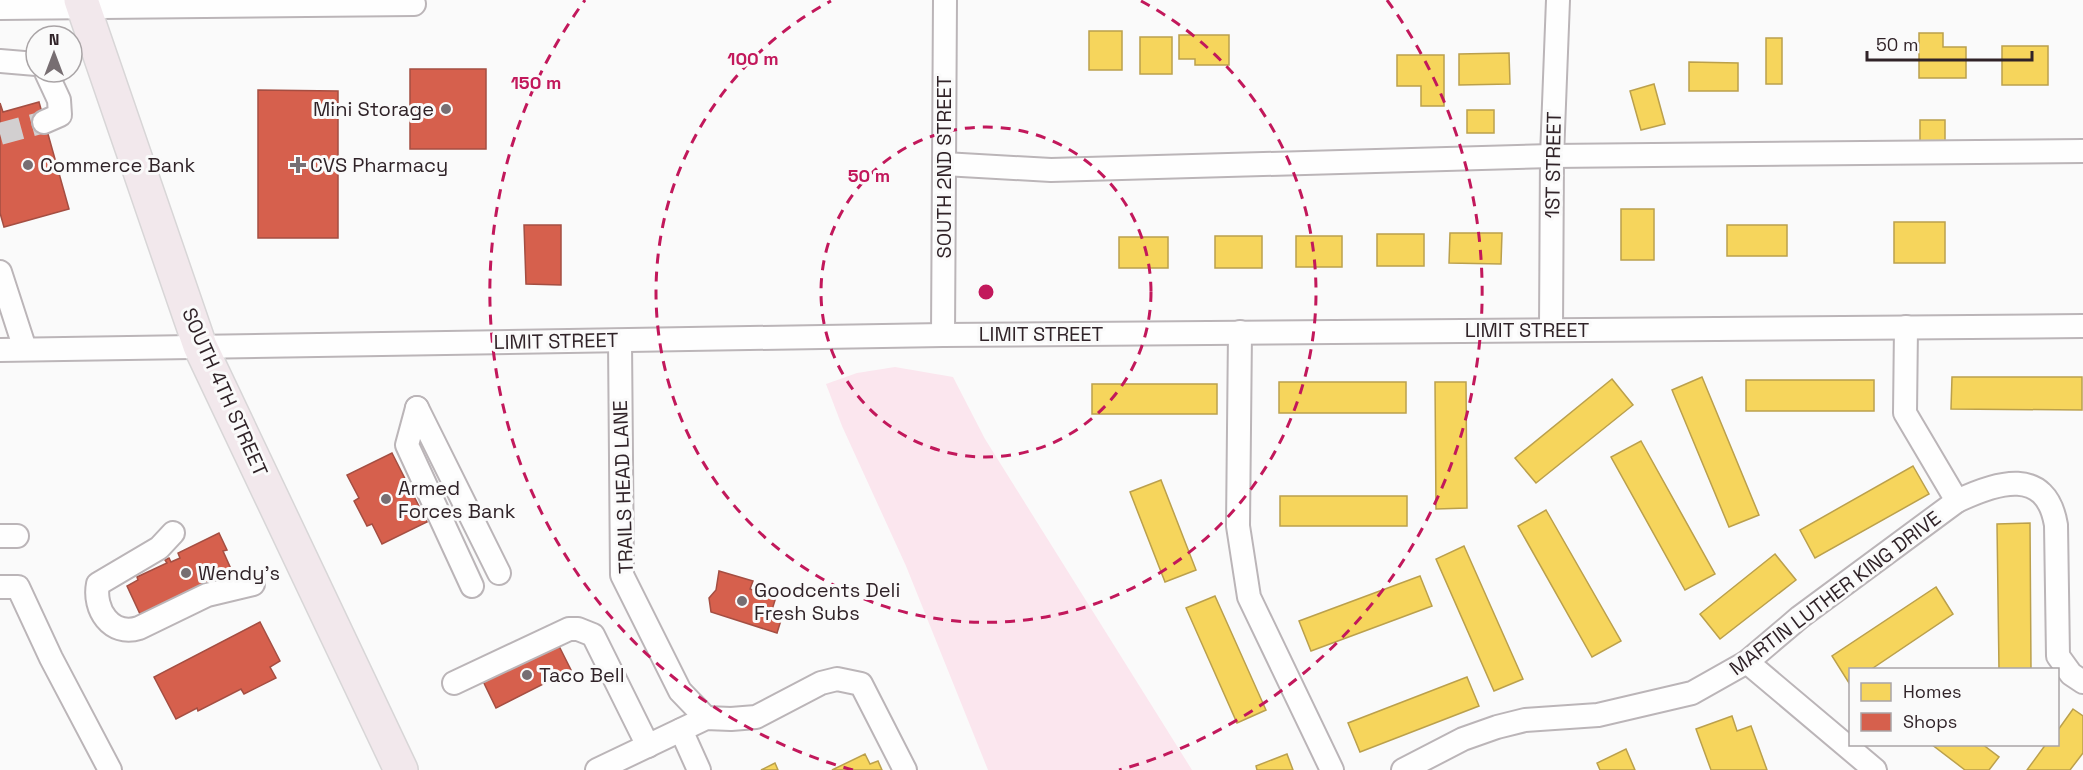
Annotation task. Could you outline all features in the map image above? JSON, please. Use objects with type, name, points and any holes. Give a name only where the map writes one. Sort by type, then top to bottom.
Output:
[{"type":"highway","name":"SOUTH 4TH STREET","points":[[82,3],[200,346],[401,770]]},
{"type":"street","name":"SOUTH 2ND STREET","points":[[943,335],[945,0]]},
{"type":"street","name":"1ST STREET","points":[[1551,329],[1552,156],[1558,0]]},
{"type":"street","points":[[0,8],[82,3],[414,4]]},
{"type":"street","points":[[0,61],[24,63]]},
{"type":"street","points":[[44,122],[60,115],[59,100],[52,84]]},
{"type":"street","points":[[944,164],[1051,170],[1552,156],[2083,152]]},
{"type":"street","points":[[0,272],[25,349]]},
{"type":"street","name":"LIMIT STREET","points":[[0,350],[943,335],[2083,326]]},
{"type":"street","points":[[1906,327],[1905,413],[1957,501]]},
{"type":"street","points":[[1240,332],[1238,526],[1249,597],[1332,770]]},
{"type":"street","name":"TRAILS HEAD LANE","points":[[620,341],[622,575],[680,691],[706,718]]},
{"type":"street","points":[[472,586],[407,445],[417,408],[499,573]]},
{"type":"street","name":"MARTIN LUTHER KING DRIVE","points":[[1403,770],[1463,739],[1516,723],[1598,715],[1692,693],[1747,662],[1800,617],[1957,501],[2007,483],[2026,483],[2042,492],[2053,507],[2056,525],[2058,656],[2071,674],[2083,682]]},
{"type":"street","points":[[173,533],[159,548],[98,584],[96,598],[108,623],[128,631],[207,595],[253,584]]},
{"type":"street","points":[[0,587],[18,587],[51,658],[110,770]]},
{"type":"street","points":[[454,683],[569,629],[586,631],[593,635],[648,746]]},
{"type":"street","points":[[1747,662],[1875,770]]},
{"type":"street","points":[[597,770],[706,718],[756,717],[821,683],[852,680],[861,684],[905,770]]},
{"type":"street","points":[[681,730],[699,770]]},
{"type":"shaded area","points":[[895,367],[953,377],[985,439],[1192,770],[988,770],[906,566],[842,426],[826,384],[857,373]]},
{"type":"building: Homes","points":[[1089,31],[1122,31],[1122,70],[1089,70]]},
{"type":"building: Homes","points":[[1919,33],[1943,33],[1943,47],[1966,47],[1966,78],[1919,78]]},
{"type":"building: Homes","points":[[1179,35],[1229,35],[1229,65],[1195,65],[1195,59],[1179,59]]},
{"type":"building: Homes","points":[[1140,37],[1172,37],[1172,74],[1140,74]]},
{"type":"building: Homes","points":[[1766,38],[1782,38],[1782,84],[1766,84]]},
{"type":"building: Homes","points":[[2002,46],[2048,46],[2048,85],[2002,85]]},
{"type":"building: Homes","points":[[1509,53],[1510,84],[1459,85],[1459,54]]},
{"type":"building: Homes","points":[[1397,55],[1444,55],[1444,106],[1421,106],[1421,86],[1397,86]]},
{"type":"building: Homes","points":[[1689,62],[1738,63],[1738,91],[1689,91]]},
{"type":"building: Homes","points":[[1654,84],[1665,124],[1641,130],[1630,91]]},
{"type":"building: Homes","points":[[1467,110],[1494,110],[1494,133],[1467,133]]},
{"type":"building: Homes","points":[[1920,120],[1945,120],[1945,145],[1920,145]]},
{"type":"building: Homes","points":[[1621,209],[1654,209],[1654,260],[1621,260]]},
{"type":"building: Homes","points":[[1894,222],[1945,222],[1945,263],[1894,263]]},
{"type":"building: Homes","points":[[1727,225],[1787,225],[1787,256],[1727,256]]},
{"type":"building: Homes","points":[[1450,233],[1502,233],[1501,264],[1449,263]]},
{"type":"building: Homes","points":[[1377,234],[1424,234],[1424,266],[1377,266]]},
{"type":"building: Homes","points":[[1215,236],[1262,236],[1262,268],[1215,268]]},
{"type":"building: Homes","points":[[1296,236],[1342,236],[1342,267],[1296,267]]},
{"type":"building: Homes","points":[[1119,237],[1168,237],[1168,268],[1119,268]]},
{"type":"building: Homes","points":[[1702,377],[1759,515],[1729,527],[1672,390]]},
{"type":"building: Homes","points":[[1952,377],[2082,377],[2082,410],[1951,409]]},
{"type":"building: Homes","points":[[1612,379],[1633,405],[1536,483],[1515,458]]},
{"type":"building: Homes","points":[[1746,380],[1874,380],[1874,411],[1746,411]]},
{"type":"building: Homes","points":[[1279,382],[1406,382],[1406,413],[1279,413]]},
{"type":"building: Homes","points":[[1435,382],[1466,382],[1467,508],[1436,509]]},
{"type":"building: Homes","points":[[1092,384],[1217,384],[1217,414],[1092,414]]},
{"type":"building: Homes","points":[[1641,441],[1715,574],[1685,590],[1611,457]]},
{"type":"building: Homes","points":[[1913,466],[1929,494],[1815,558],[1800,530]]},
{"type":"building: Homes","points":[[1161,480],[1196,570],[1165,582],[1130,492]]},
{"type":"building: Homes","points":[[1280,496],[1407,496],[1407,526],[1280,526]]},
{"type":"building: Homes","points":[[1546,510],[1621,641],[1592,657],[1518,526]]},
{"type":"building: Homes","points":[[2030,523],[2031,668],[1999,668],[1997,524]]},
{"type":"building: Homes","points":[[1464,546],[1523,679],[1494,691],[1436,559]]},
{"type":"building: Homes","points":[[1775,554],[1796,580],[1720,639],[1700,614]]},
{"type":"building: Homes","points":[[1420,576],[1432,606],[1311,651],[1299,621]]},
{"type":"building: Homes","points":[[1936,587],[1953,614],[1873,668],[1849,668],[1849,683],[1832,656]]},
{"type":"building: Homes","points":[[1215,596],[1266,710],[1237,723],[1186,608]]},
{"type":"building: Homes","points":[[1467,677],[1479,706],[1360,752],[1348,723]]},
{"type":"building: Homes","points":[[2073,709],[2083,716],[2083,753],[2070,770],[2027,770],[2045,746],[2059,746],[2059,729]]},
{"type":"building: Homes","points":[[1732,716],[1737,731],[1751,726],[1767,770],[1711,770],[1696,729]]},
{"type":"building: Homes","points":[[1934,746],[1985,746],[1999,757],[1989,770],[1965,770]]},
{"type":"building: Homes","points":[[1626,749],[1635,770],[1600,770],[1597,763]]},
{"type":"building: Homes","points":[[865,754],[870,764],[878,761],[882,770],[832,770]]},
{"type":"building: Homes","points":[[1287,754],[1293,770],[1257,770],[1256,766]]},
{"type":"building: Homes","points":[[775,763],[778,770],[761,770]]},
{"type":"building: Shops","points":[[410,69],[486,69],[486,149],[410,149]]},
{"type":"building: Shops","name":"CVS Pharmacy","points":[[258,90],[338,91],[338,238],[258,238]]},
{"type":"building: Shops","name":"Commerce Bank","points":[[39,102],[69,209],[4,227],[0,213],[0,103],[3,112]]},
{"type":"building: Shops","points":[[524,225],[561,225],[561,285],[526,284]]},
{"type":"building: Shops","name":"Armed Forces Bank","points":[[392,453],[427,522],[382,544],[372,524],[367,526],[354,501],[359,498],[347,475]]},
{"type":"building: Shops","name":"Wendy's","points":[[219,533],[227,550],[223,551],[231,569],[217,576],[218,580],[155,611],[153,608],[140,614],[127,586],[138,580],[137,577],[167,563],[165,560],[169,558],[171,562],[180,558],[178,553]]},
{"type":"building: Shops","name":"Goodcents Deli Fresh Subs","points":[[719,571],[753,581],[750,589],[776,597],[771,613],[782,617],[777,633],[711,612],[709,598],[716,590]]},
{"type":"building: Shops","points":[[260,622],[280,661],[270,667],[276,678],[244,694],[241,689],[198,711],[197,708],[176,719],[154,677]]},
{"type":"building: Shops","name":"Taco Bell","points":[[557,642],[571,670],[496,708],[482,679]]},
{"type":"tunnel","points":[[0,134],[44,122]]},
{"type":"place","name":"Mini Storage","points":[[446,109]]},
{"type":"place","name":"Commerce Bank","points":[[28,165]]},
{"type":"place","name":"CVS Pharmacy","points":[[298,165]]},
{"type":"place","name":"Armed Forces Bank","points":[[386,499]]},
{"type":"place","name":"Wendy's","points":[[186,573]]},
{"type":"place","name":"Goodcents Deli Fresh Subs","points":[[742,601]]},
{"type":"place","name":"Taco Bell","points":[[527,675]]}]
